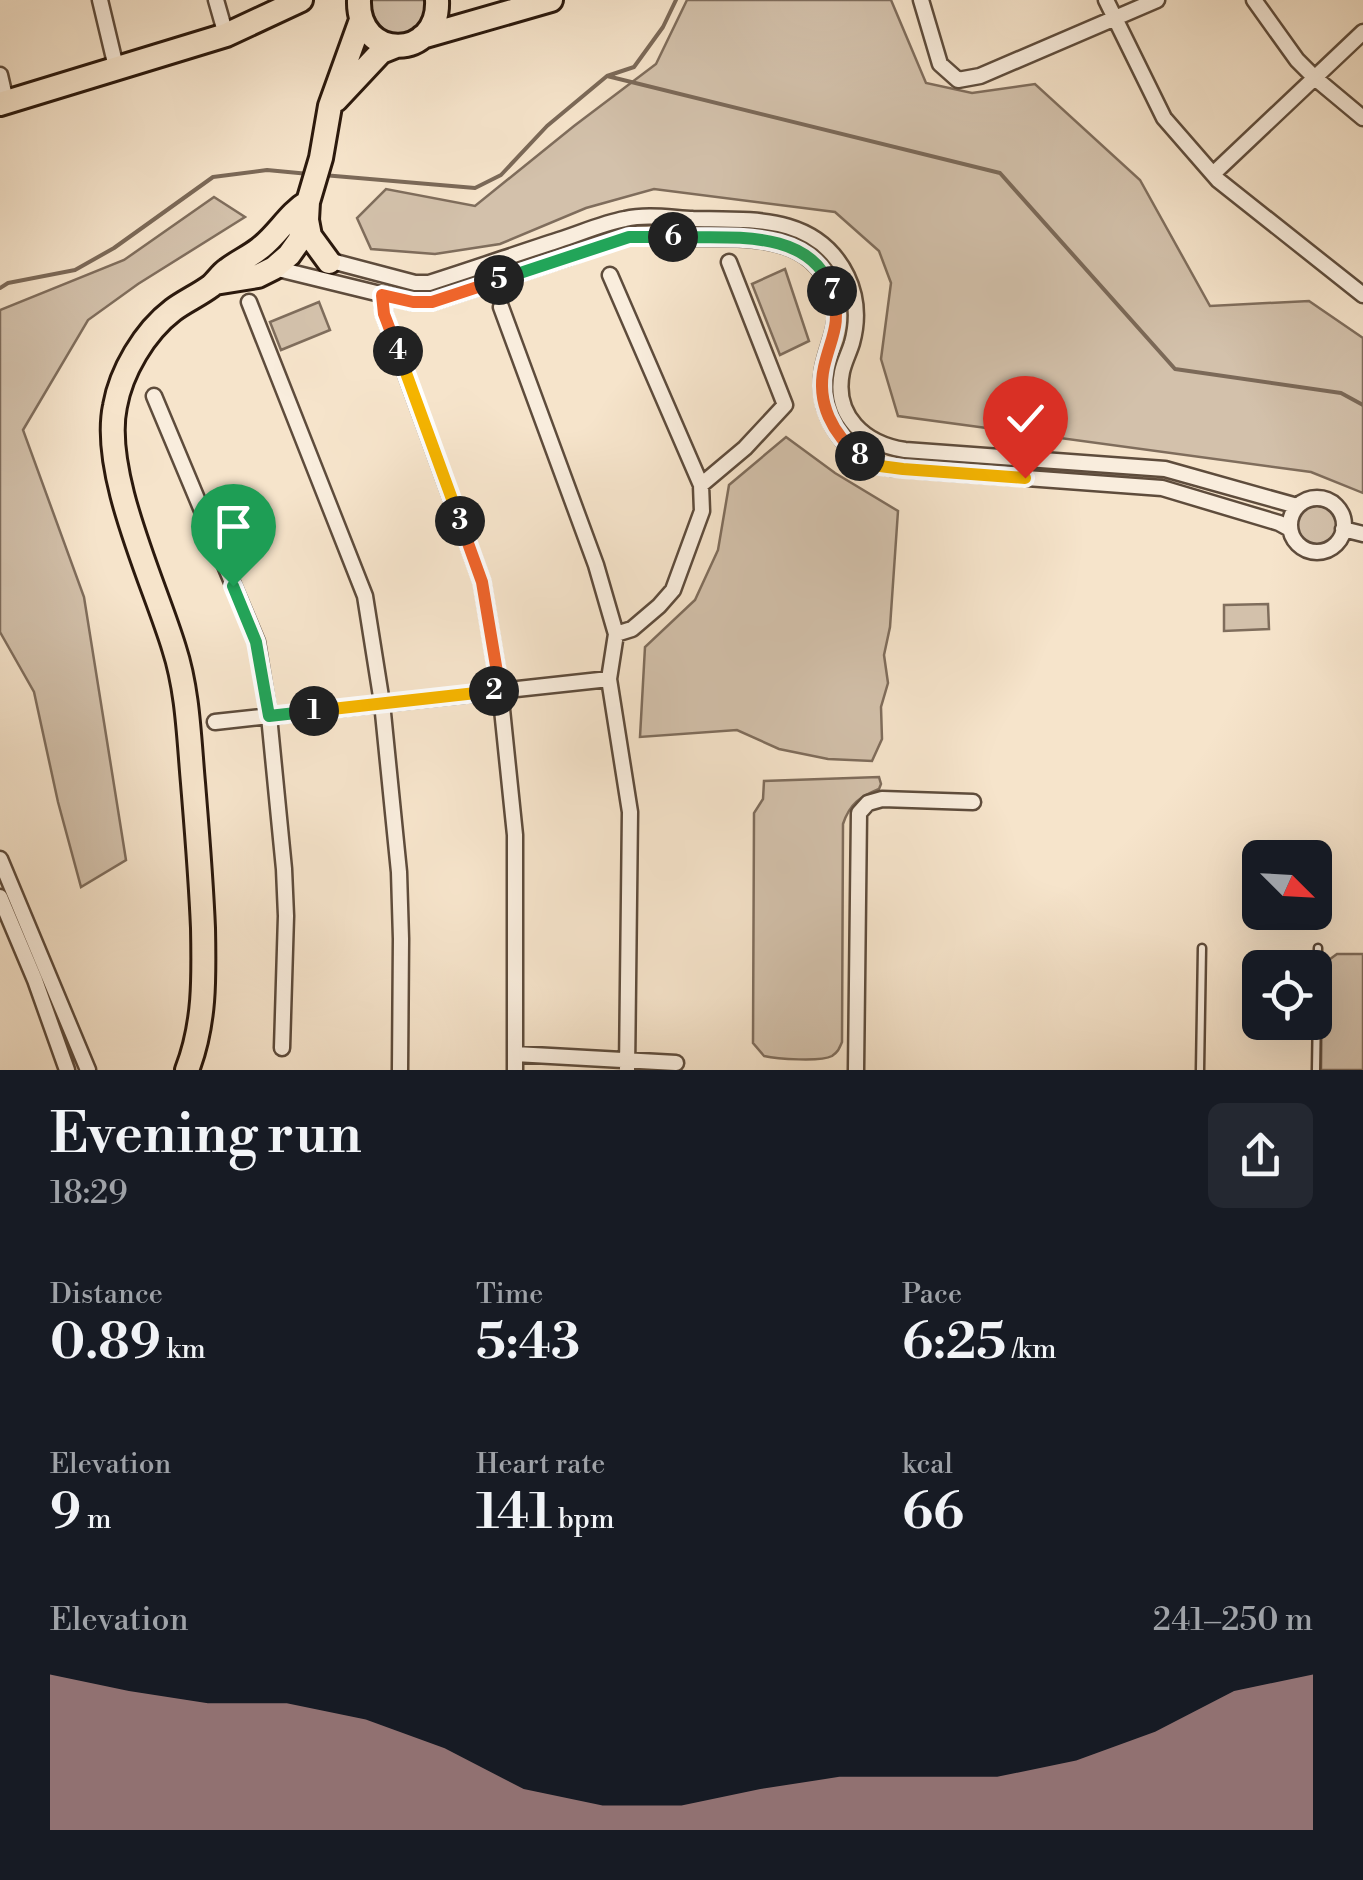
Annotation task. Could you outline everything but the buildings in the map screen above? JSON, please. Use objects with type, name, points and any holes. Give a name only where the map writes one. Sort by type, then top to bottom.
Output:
[{"type":"main road","points":[[3,103],[226,35],[301,0]]},
{"type":"main road","points":[[422,38],[436,18],[437,0]]},
{"type":"main road","points":[[355,9],[374,38],[396,46],[551,0]]},
{"type":"main road","points":[[215,283],[258,276],[289,255],[294,223],[322,158],[330,106],[355,9]]},
{"type":"main road","points":[[330,106],[381,52],[396,46]]},
{"type":"main road","points":[[294,223],[310,236],[329,262]]},
{"type":"main road","points":[[274,268],[264,260],[294,223]]},
{"type":"main road","points":[[187,1070],[197,1045],[203,1009],[201,873],[184,696],[176,653],[128,512],[111,436],[115,404],[146,338],[170,312],[294,223]]},
{"type":"main road","points":[[197,1045],[201,1070]]},
{"type":"street","points":[[100,0],[116,67]]},
{"type":"street","points":[[216,0],[226,35]]},
{"type":"street","points":[[921,0],[940,64],[958,80],[980,76],[1156,0]]},
{"type":"street","points":[[1106,0],[1164,118],[1213,174],[1363,296]]},
{"type":"street","points":[[1254,0],[1297,60],[1363,118]]},
{"type":"street","points":[[1213,174],[1363,32]]},
{"type":"street","points":[[0,76],[3,103]]},
{"type":"street","points":[[329,262],[429,283],[626,218],[768,220],[800,230],[827,248],[846,276],[856,308],[841,392],[855,426],[869,439],[886,447],[1165,469],[1297,506]]},
{"type":"street","points":[[603,226],[610,244]]},
{"type":"street","points":[[274,268],[413,302],[432,302],[629,237],[765,240],[792,247],[814,262],[830,284],[837,310],[834,337],[823,369],[822,393],[828,417],[840,438],[858,455],[880,466],[1162,488],[1290,529]]},
{"type":"street","points":[[700,485],[745,448],[785,405],[729,262]]},
{"type":"street","points":[[366,291],[365,281],[371,272]]},
{"type":"street","points":[[610,275],[700,485],[702,511],[673,590],[632,629],[616,634]]},
{"type":"street","points":[[401,280],[402,290],[389,296],[384,314],[482,582],[500,690],[515,836],[514,1070]]},
{"type":"street","points":[[249,302],[365,596],[382,703],[399,872],[400,1070]]},
{"type":"street","points":[[502,307],[596,565],[616,634],[609,679],[630,812],[627,1065]]},
{"type":"street","points":[[154,396],[256,642],[269,716],[286,916],[282,1048]]},
{"type":"street","points":[[1314,498],[1324,498],[1339,510],[1343,528],[1333,546],[1313,552],[1296,542],[1290,529],[1297,506],[1314,498]]},
{"type":"street","points":[[1343,528],[1363,534]]},
{"type":"street","points":[[215,722],[609,679]]},
{"type":"street","points":[[856,1070],[859,813],[868,804],[882,799],[973,802]]},
{"type":"street","points":[[0,859],[88,1070]]},
{"type":"street","points":[[0,897],[67,1070]]},
{"type":"street","points":[[515,1054],[627,1065],[676,1064]]},
{"type":"lane","points":[[1200,1070],[1202,948]]},
{"type":"lane","points":[[1316,1070],[1318,948]]},
{"type":"shaded area","points":[[371,0],[427,0],[420,24],[412,32],[396,35],[381,27]]},
{"type":"shaded area","points":[[687,0],[891,0],[926,83],[972,93],[1035,84],[1140,180],[1210,306],[1309,301],[1363,338],[1363,493],[1311,472],[898,416],[881,359],[891,283],[879,251],[835,212],[654,189],[586,208],[500,244],[435,254],[371,249],[357,218],[386,189],[475,206],[656,64]]},
{"type":"shaded area","points":[[214,197],[245,217],[88,320],[23,430],[84,597],[126,860],[81,887],[34,692],[0,632],[0,310],[124,260]]},
{"type":"shaded area","points":[[785,269],[809,341],[780,355],[752,284]]},
{"type":"shaded area","points":[[319,302],[330,330],[281,350],[270,322]]},
{"type":"shaded area","points":[[786,437],[835,473],[898,511],[890,627],[884,655],[888,683],[881,707],[882,739],[872,761],[828,759],[779,749],[737,730],[640,737],[645,647],[695,600],[718,550],[729,485]]},
{"type":"shaded area","points":[[1317,503],[1333,509],[1339,525],[1333,541],[1317,547],[1301,541],[1295,525],[1301,509]]},
{"type":"shaded area","points":[[1268,604],[1269,629],[1224,631],[1224,605]]},
{"type":"shaded area","points":[[879,777],[879,789],[856,802],[843,824],[842,1042],[836,1053],[826,1058],[764,1056],[753,1043],[754,813],[763,799],[764,781]]},
{"type":"shaded area","points":[[1337,954],[1363,954],[1363,1070],[1321,1070],[1321,1040],[1332,1040],[1332,958]]},
{"type":"waterway","points":[[323,175],[475,188],[501,175],[547,126],[607,76],[634,67],[663,27],[676,0]]},
{"type":"waterway","points":[[607,76],[1000,173],[1175,369],[1341,393],[1363,405]]},
{"type":"waterway","points":[[0,288],[75,270],[114,248],[213,177],[267,170],[309,174]]},
{"type":"route","points":[[233,586],[256,642],[269,716],[500,690],[482,582],[384,314],[382,295],[432,302],[629,237],[765,240],[792,247],[814,262],[830,284],[837,310],[834,337],[823,369],[822,393],[828,417],[840,438],[858,455],[880,466],[1025,478]]}]
